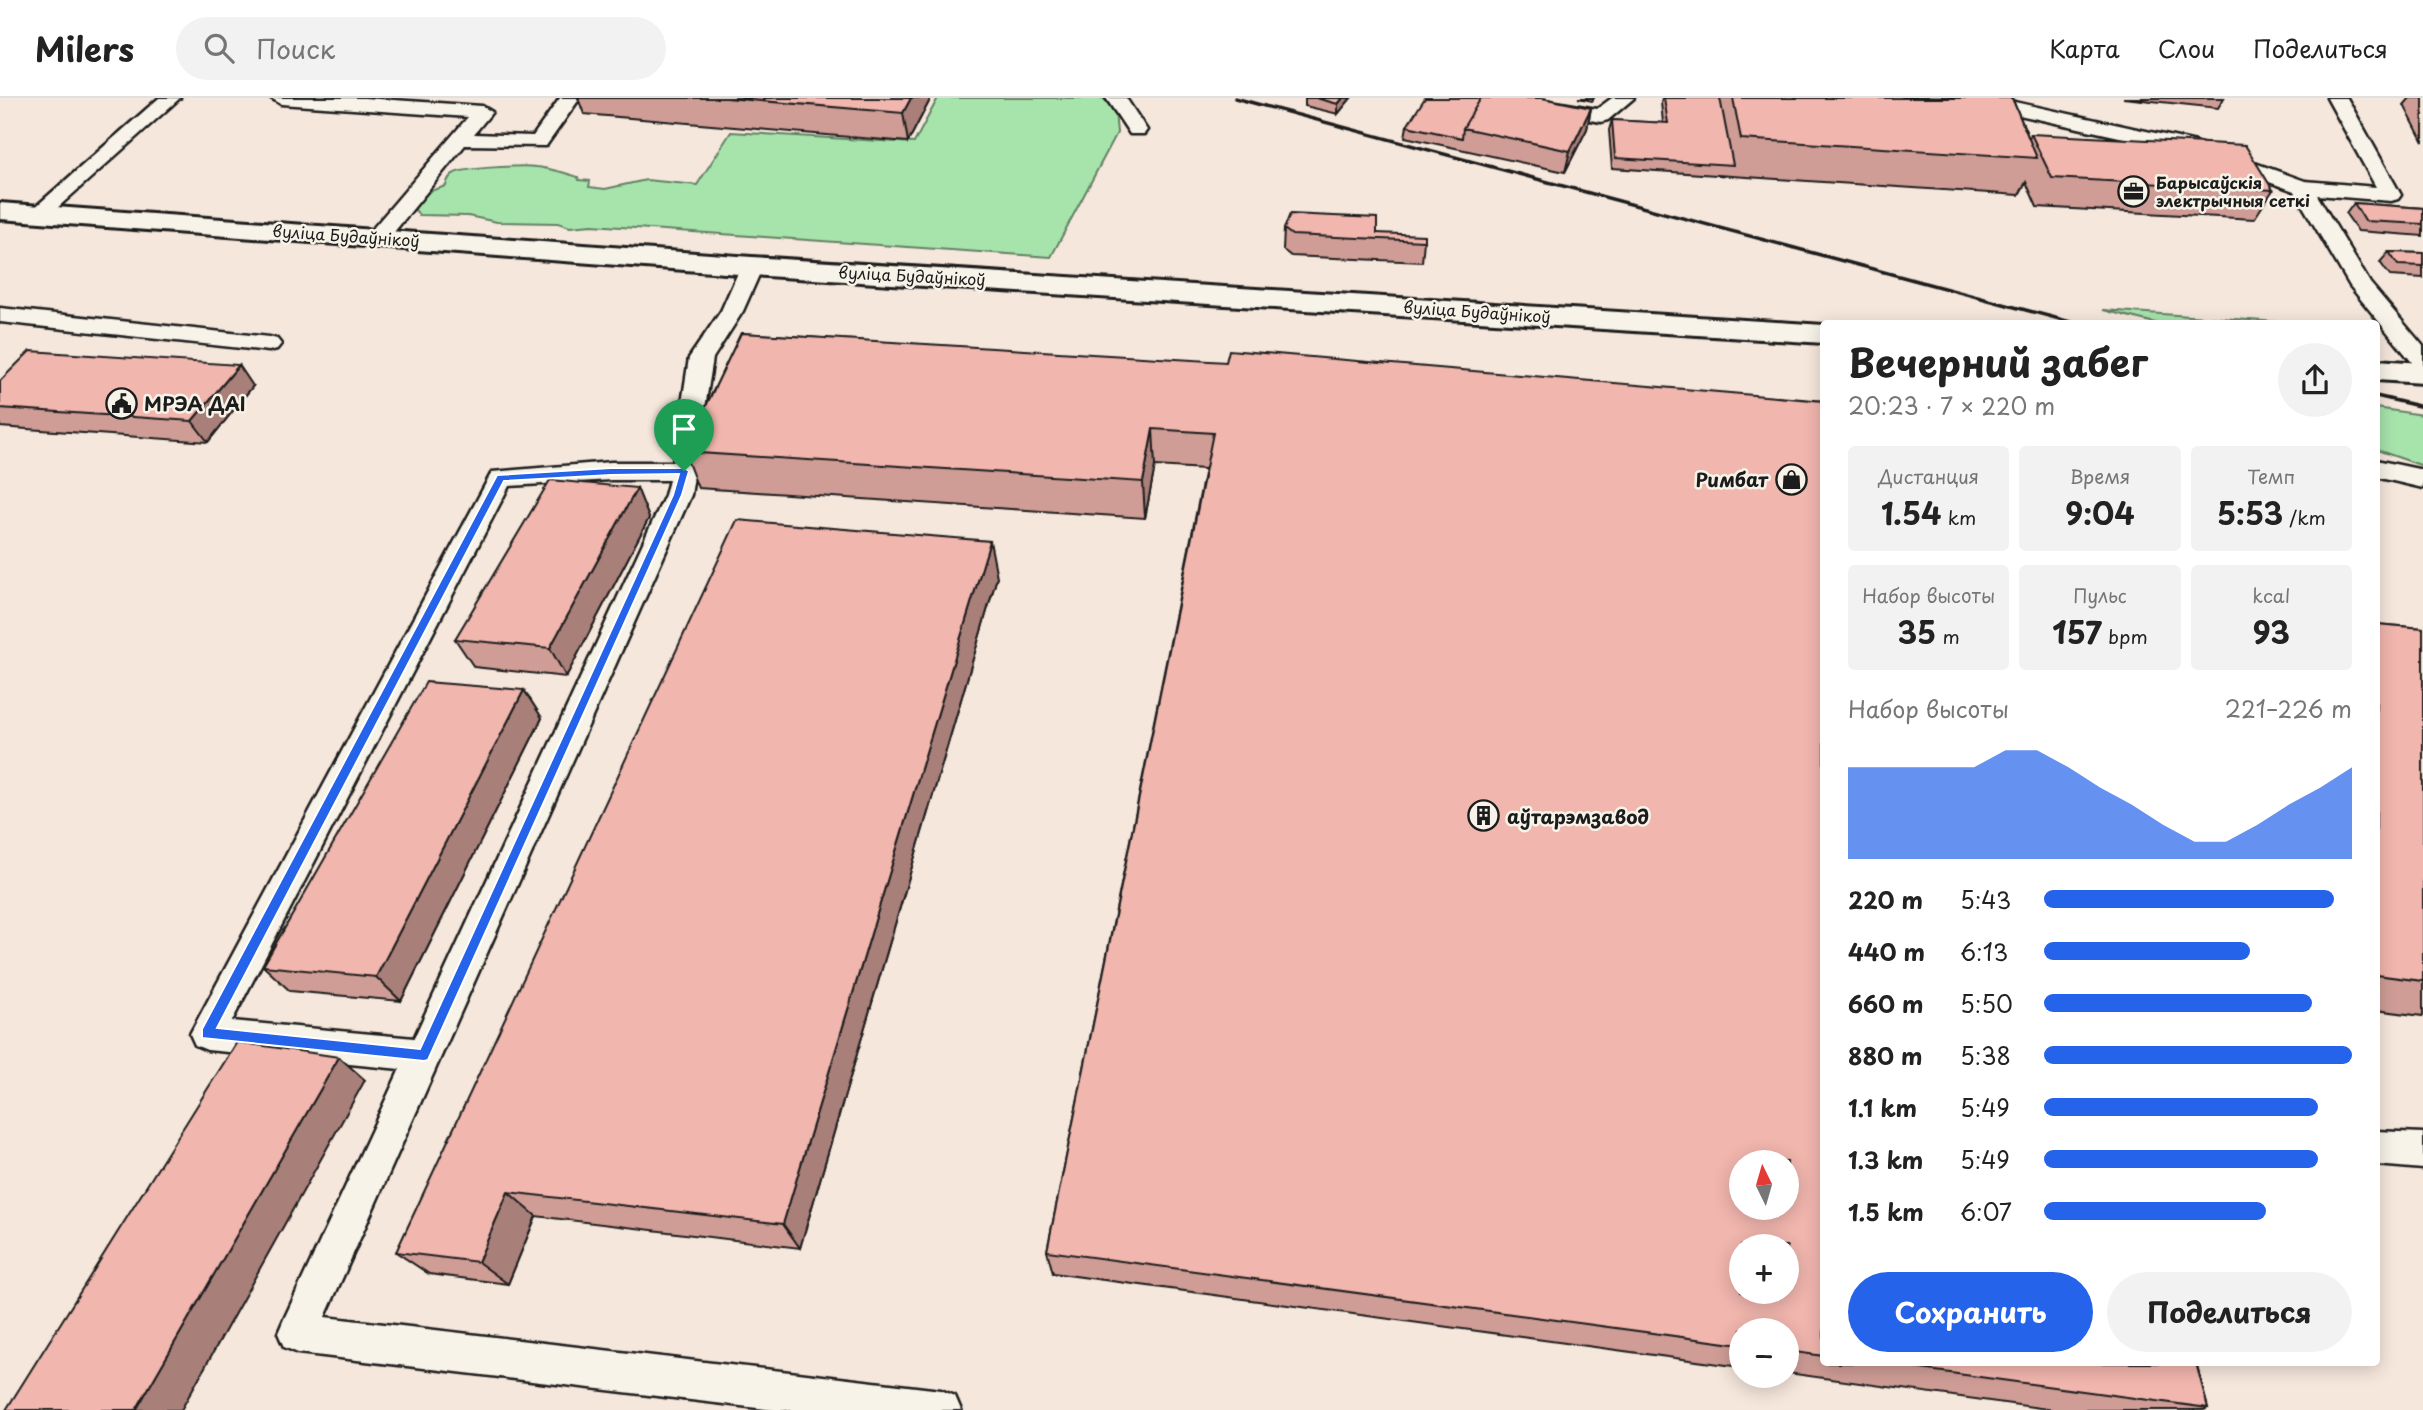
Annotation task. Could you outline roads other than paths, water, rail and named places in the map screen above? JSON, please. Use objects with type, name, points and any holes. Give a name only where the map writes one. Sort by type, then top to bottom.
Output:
[{"type":"main road","name":"вуліца Будаўнікоў","points":[[0,211],[752,266],[1820,334]]},
{"type":"main road","points":[[2380,370],[2423,373]]},
{"type":"lane","points":[[38,214],[170,98]]},
{"type":"lane","points":[[281,98],[488,105]]},
{"type":"lane","points":[[459,139],[539,142],[570,98]]},
{"type":"lane","points":[[1116,98],[1137,130]]},
{"type":"lane","points":[[1500,98],[1601,116],[1624,98]]},
{"type":"lane","points":[[1913,98],[2010,107],[2189,146],[2302,187],[2391,195],[2337,98]]},
{"type":"lane","points":[[377,237],[488,105]]},
{"type":"lane","points":[[2302,187],[2361,286],[2423,361]]},
{"type":"lane","points":[[752,266],[733,311],[701,358],[678,495],[298,1333],[941,1410]]},
{"type":"lane","points":[[0,315],[269,344]]},
{"type":"lane","points":[[2380,469],[2423,479]]},
{"type":"lane","points":[[424,1055],[207,1034],[501,478],[611,471],[684,471]]},
{"type":"lane","points":[[2380,1148],[2423,1151]]},
{"type":"railway","points":[[1235,98],[2063,320]]},
{"type":"railway","points":[[2380,397],[2423,407]]},
{"type":"place","name":"Барысаўскія электрычныя сеткі","points":[[2133,191]]},
{"type":"place","name":"МРЭА ДАІ","points":[[121,403]]},
{"type":"place","name":"Римбат","points":[[1791,479]]},
{"type":"place","name":"аўтарэмзавод","points":[[1484,816]]}]
